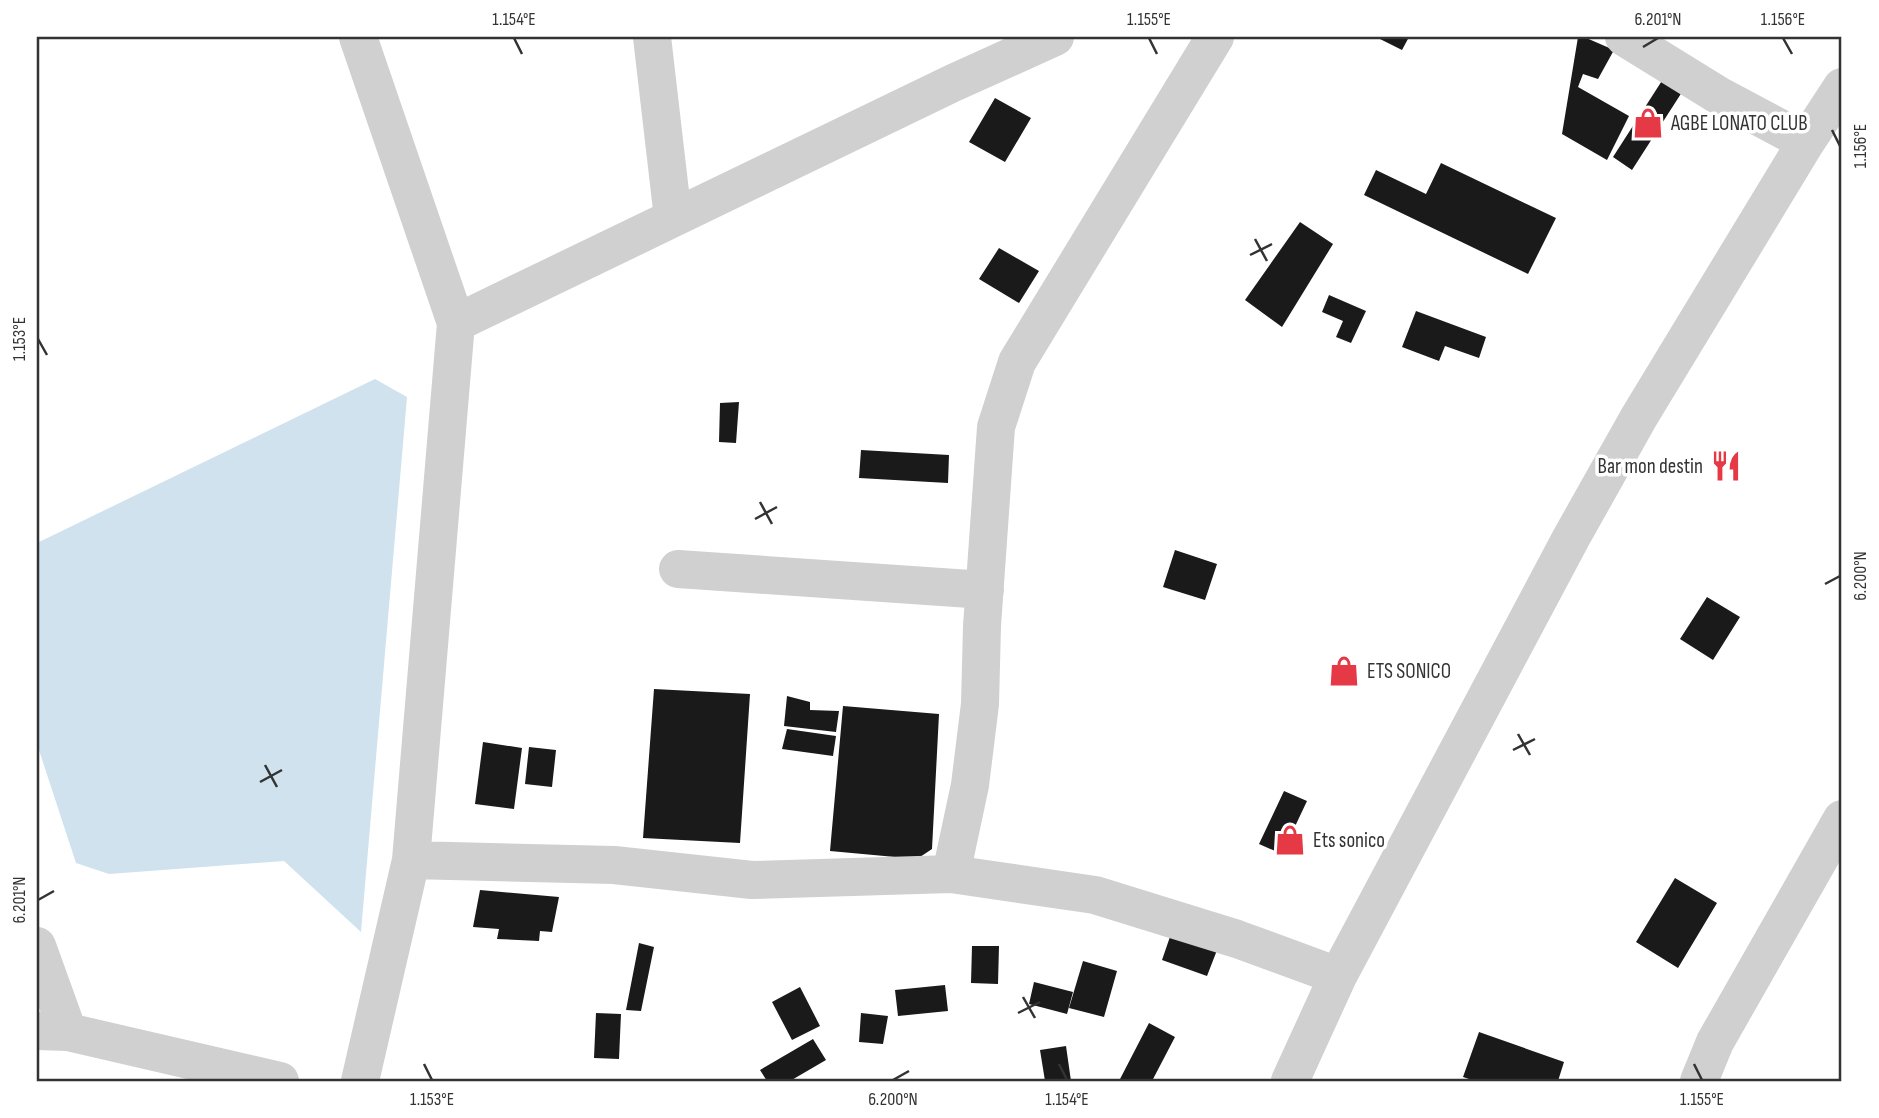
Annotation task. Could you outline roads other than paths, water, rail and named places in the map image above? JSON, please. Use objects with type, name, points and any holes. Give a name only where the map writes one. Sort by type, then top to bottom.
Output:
[{"type":"street","points":[[358,37],[456,323],[411,860],[360,1081]]},
{"type":"street","points":[[652,37],[673,218]]},
{"type":"street","points":[[456,323],[953,83],[1055,37]]},
{"type":"street","points":[[951,874],[970,785],[978,717],[996,427],[1017,362],[1214,37]]},
{"type":"street","points":[[1624,37],[1718,95],[1806,142]]},
{"type":"street","points":[[1290,1081],[1338,976],[1598,489],[1639,417],[1842,87]]},
{"type":"street","points":[[678,569],[985,590]]},
{"type":"street","points":[[1699,1081],[1715,1042],[1842,819]]},
{"type":"street","points":[[411,860],[614,865],[752,880],[951,874],[1095,895],[1237,939],[1338,976]]},
{"type":"street","points":[[37,946],[52,1031],[280,1081]]},
{"type":"water","points":[[375,379],[407,397],[361,932],[284,861],[109,874],[76,863],[37,744],[37,543]]},
{"type":"place","name":"AGBE LONATO CLUB","points":[[1648,123]]},
{"type":"place","name":"Bar mon destin","points":[[1726,466]]},
{"type":"place","name":"ETS SONICO","points":[[1344,671]]},
{"type":"place","name":"Ets sonico","points":[[1290,840]]}]
